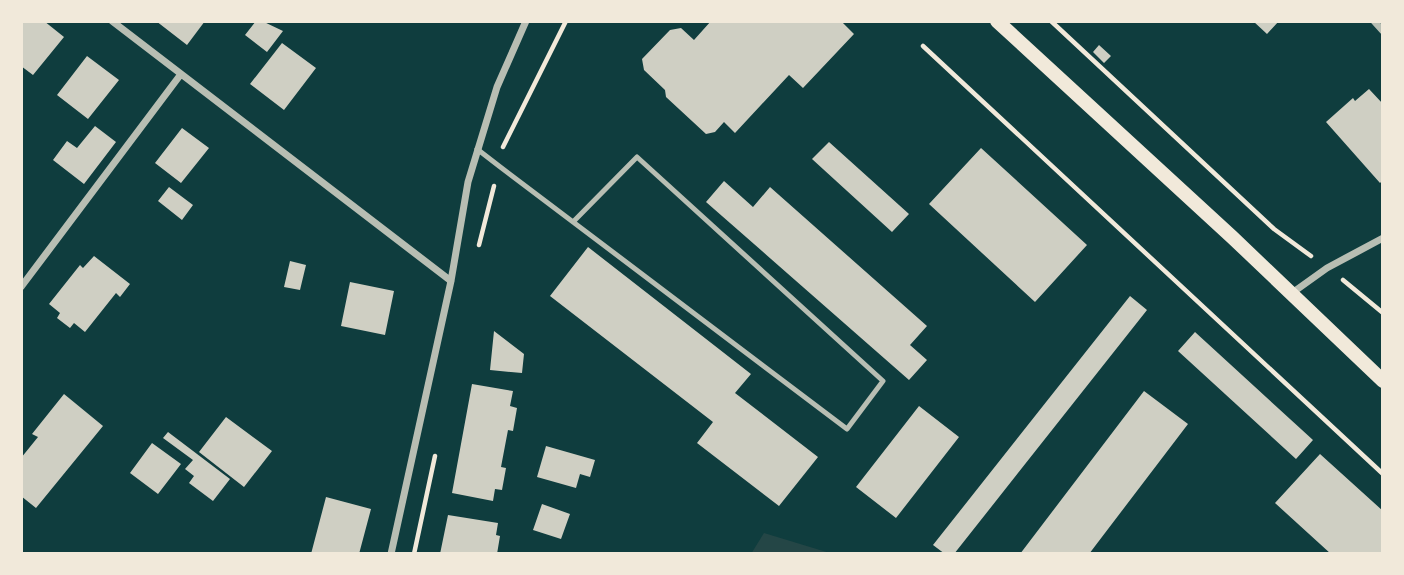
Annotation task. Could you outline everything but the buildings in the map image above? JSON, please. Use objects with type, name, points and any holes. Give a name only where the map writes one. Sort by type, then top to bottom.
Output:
[{"type":"main road","points":[[997,21],[1292,293],[1383,381]]},
{"type":"street","points":[[112,21],[451,281]]},
{"type":"street","points":[[391,554],[451,281],[462,209],[477,149],[497,87],[526,21]]},
{"type":"street","points":[[1374,21],[1383,32]]},
{"type":"street","points":[[21,287],[181,74]]},
{"type":"street","points":[[1292,293],[1327,268],[1383,238]]},
{"type":"lane","points":[[477,149],[499,166],[573,222],[847,429],[883,381],[637,157],[573,222]]},
{"type":"path","points":[[476,257],[504,146],[566,21]]},
{"type":"path","points":[[1051,21],[1274,229],[1383,313]]},
{"type":"path","points":[[923,46],[1383,474]]},
{"type":"path","points":[[414,554],[438,443]]},
{"type":"shaded area","points":[[764,533],[833,554],[751,554]]}]
